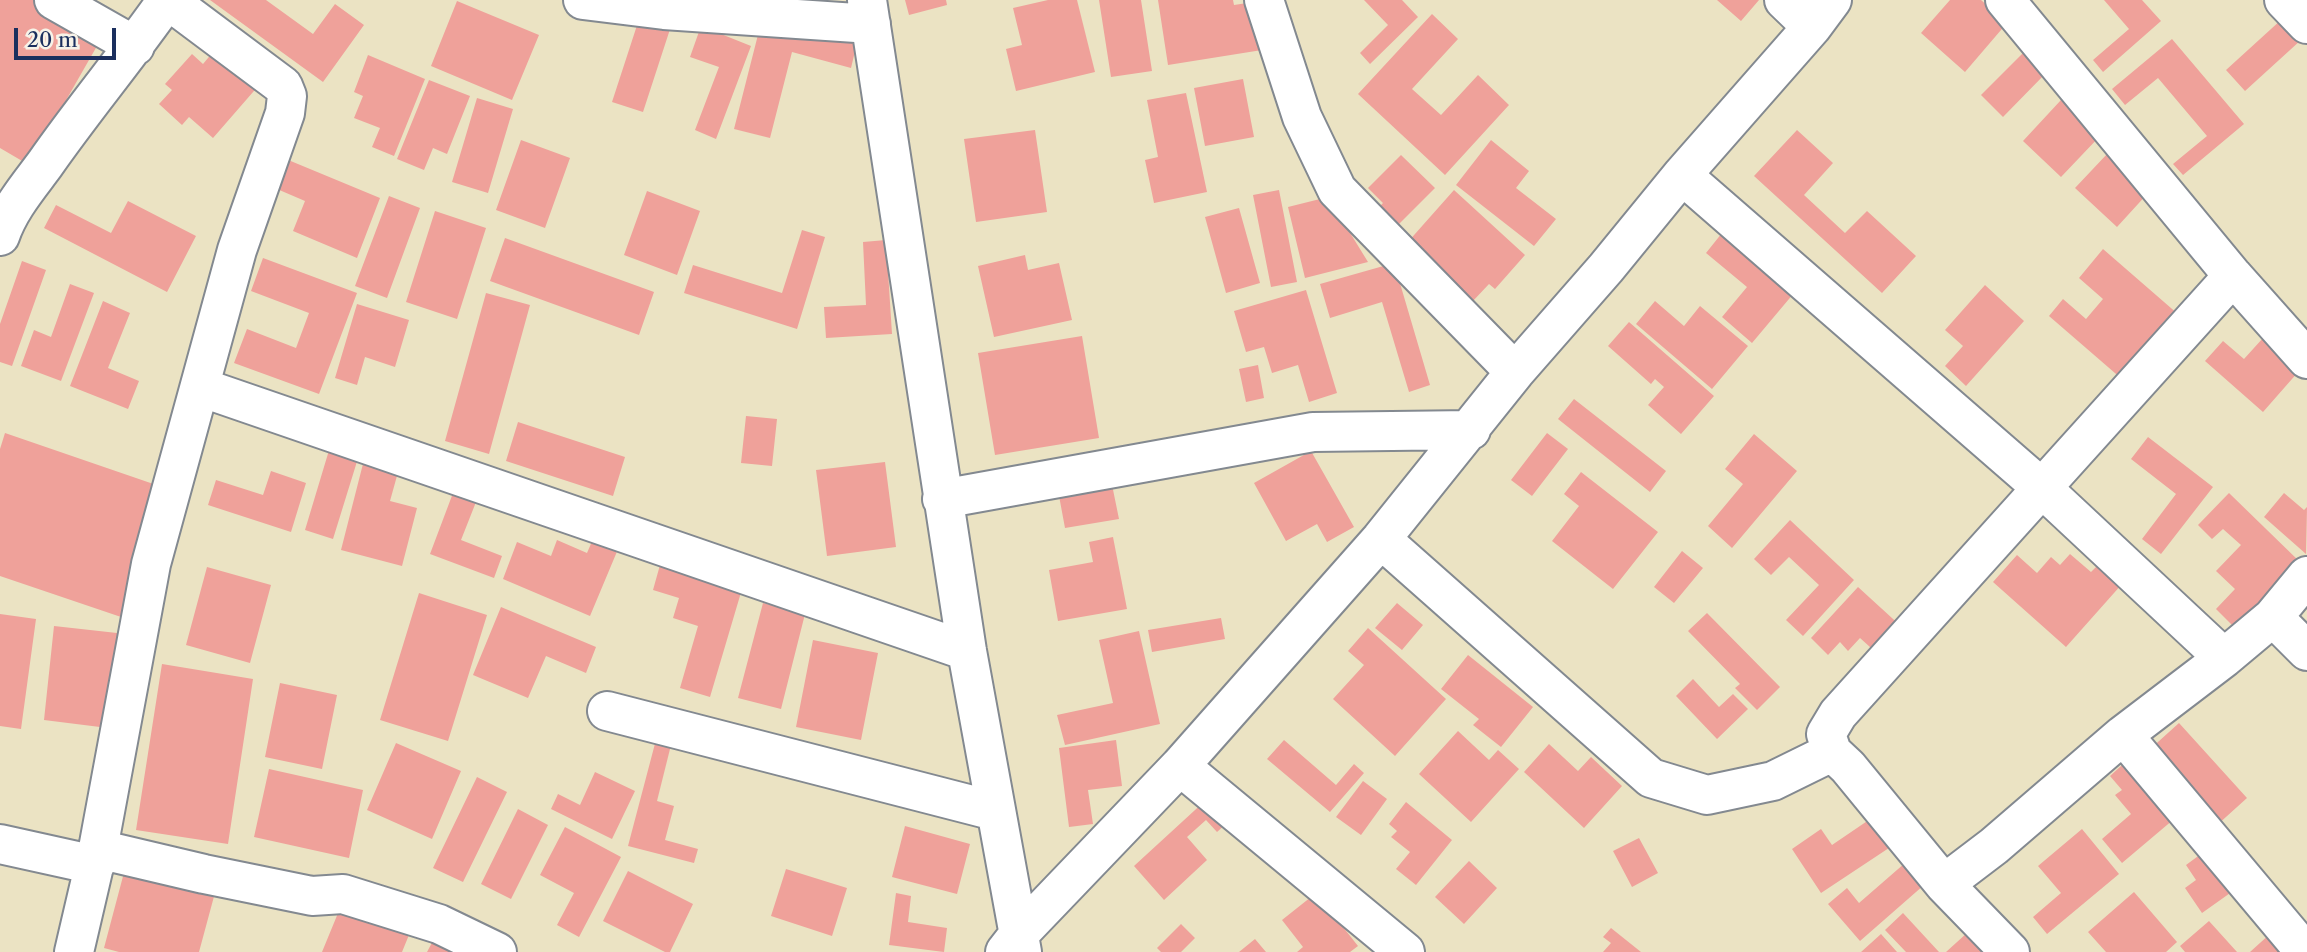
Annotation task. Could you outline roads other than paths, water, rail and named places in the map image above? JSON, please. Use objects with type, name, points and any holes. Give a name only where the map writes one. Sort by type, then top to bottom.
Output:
[{"type":"street","points":[[54,0],[135,46]]},
{"type":"street","points":[[0,236],[6,218],[168,0],[283,86],[287,96],[285,113],[237,250],[151,564],[96,857],[74,952]]},
{"type":"street","points":[[583,0],[664,10],[869,12],[942,499],[1015,946]]},
{"type":"street","points":[[1264,0],[1302,117],[1337,190],[1515,372]]},
{"type":"street","points":[[1015,946],[1180,766],[1381,539],[1515,372],[1822,14],[1784,0]]},
{"type":"street","points":[[2005,0],[2233,276],[2307,359]]},
{"type":"street","points":[[2284,0],[2307,24]]},
{"type":"street","points":[[1682,175],[2043,489],[2224,658]]},
{"type":"street","points":[[2010,952],[1944,884],[1848,767],[1832,752],[1826,734],[1838,714],[2233,276]]},
{"type":"street","points":[[200,387],[967,650]]},
{"type":"street","points":[[942,499],[1313,432],[1471,430]]},
{"type":"street","points":[[1381,539],[1651,778],[1707,795],[1773,781],[1832,752]]},
{"type":"street","points":[[1944,884],[1994,846],[2123,735],[2273,617],[2307,576]]},
{"type":"street","points":[[2273,617],[2307,651]]},
{"type":"street","points":[[607,711],[995,811]]},
{"type":"street","points":[[2123,735],[2305,952]]},
{"type":"street","points":[[1180,766],[1405,952]]},
{"type":"street","points":[[0,844],[204,874],[312,896],[343,894],[439,924],[497,952]]}]
